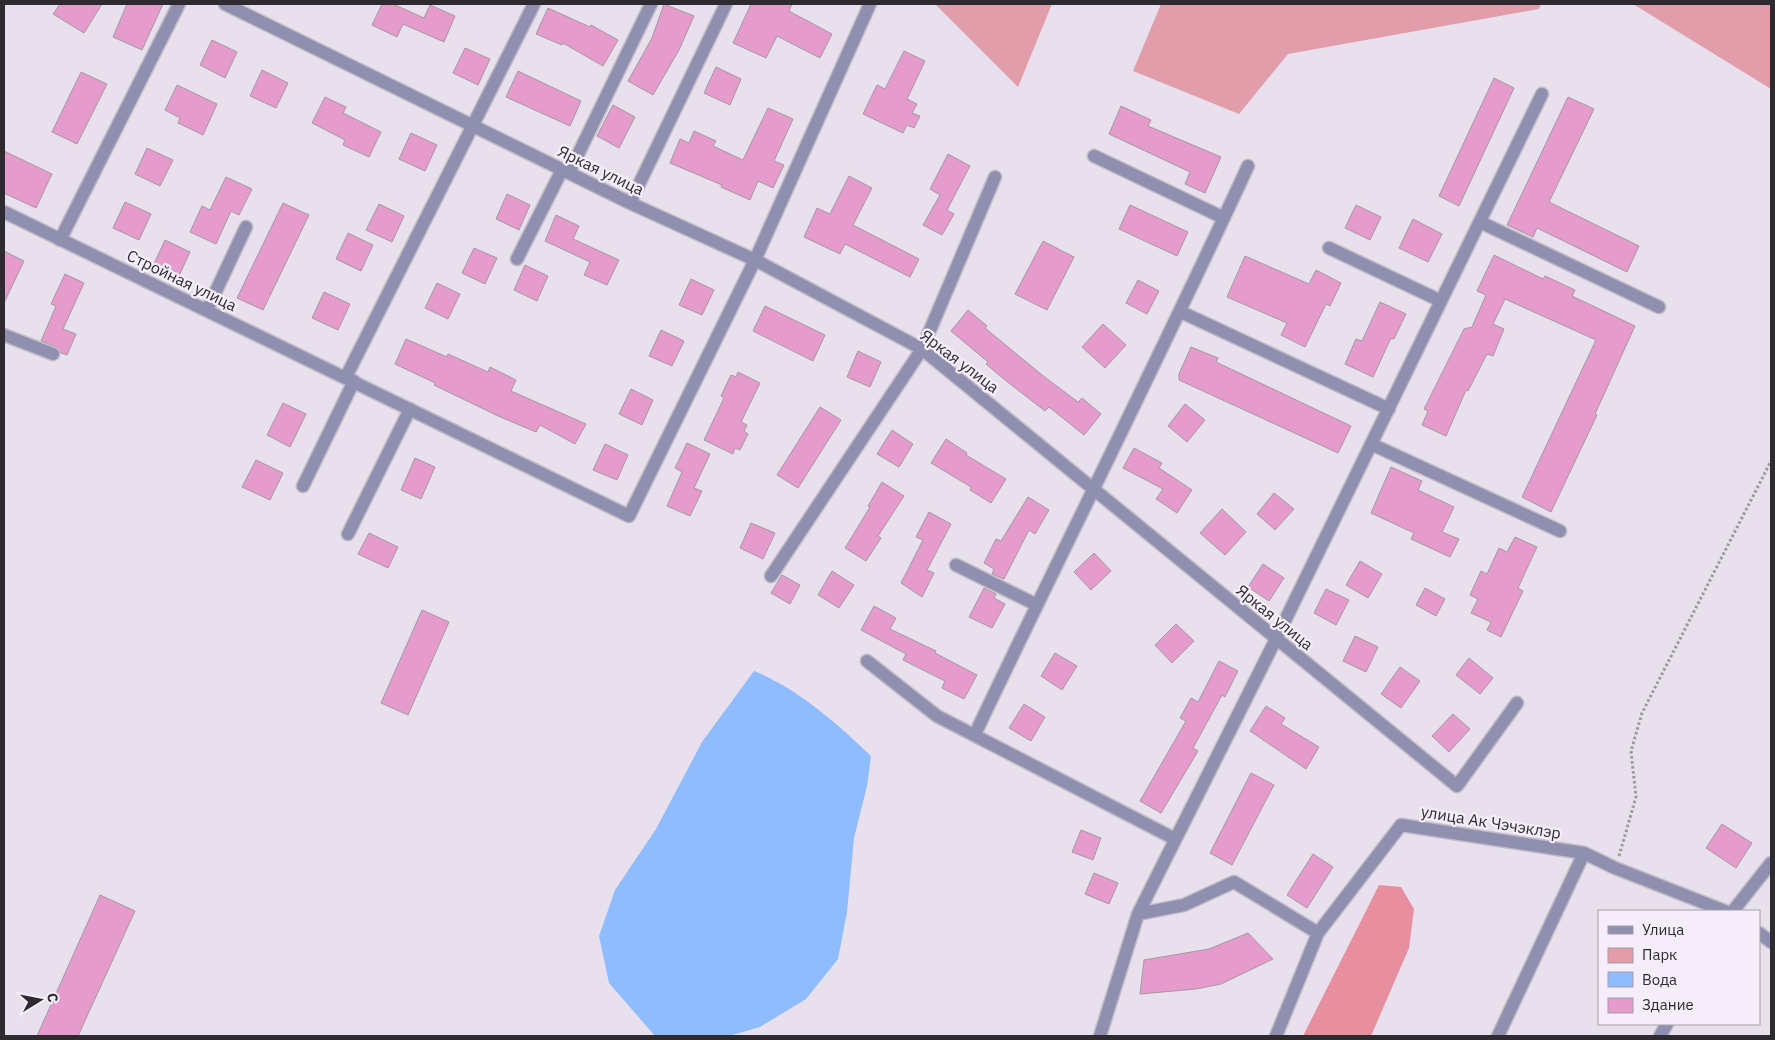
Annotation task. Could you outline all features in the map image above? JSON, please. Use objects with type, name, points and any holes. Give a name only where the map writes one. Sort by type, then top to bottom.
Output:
[{"type":"street","points":[[60,240],[179,4]]},
{"type":"street","name":"Яркая улица","points":[[224,4],[630,203],[755,260],[922,349],[1457,786],[1518,703]]},
{"type":"street","points":[[303,486],[350,379],[534,4]]},
{"type":"street","points":[[517,260],[566,171],[651,4]]},
{"type":"street","points":[[630,203],[726,4]]},
{"type":"street","points":[[755,260],[870,4]]},
{"type":"street","points":[[1100,1036],[1138,914],[1276,639],[1542,94]]},
{"type":"street","points":[[1094,156],[1224,218]]},
{"type":"street","points":[[975,734],[1093,488],[1181,312],[1248,166]]},
{"type":"street","points":[[771,576],[922,349],[994,177]]},
{"type":"street","name":"Стройная улица","points":[[4,212],[629,516],[755,260]]},
{"type":"street","points":[[1480,222],[1659,307]]},
{"type":"street","points":[[207,310],[246,227]]},
{"type":"street","points":[[1329,248],[1441,301]]},
{"type":"street","points":[[1181,312],[1388,409]]},
{"type":"street","points":[[4,335],[53,354]]},
{"type":"street","points":[[348,534],[410,409]]},
{"type":"street","points":[[1371,444],[1560,531]]},
{"type":"street","points":[[956,565],[1037,604]]},
{"type":"street","points":[[867,661],[937,716],[1175,839]]},
{"type":"street","name":"улица Ак Чэчэклэр","points":[[1276,1036],[1318,933],[1401,825],[1584,853]]},
{"type":"street","points":[[1498,1036],[1584,853],[1615,868],[1722,910]]},
{"type":"street","points":[[1734,910],[1771,863]]},
{"type":"street","points":[[1138,914],[1184,905],[1234,882],[1318,933]]},
{"type":"street","points":[[1760,934],[1771,942]]},
{"type":"street","points":[[1660,1036],[1666,1025]]},
{"type":"path","points":[[1615,868],[1636,797],[1631,751],[1642,713],[1771,461]]},
{"type":"green space","points":[[935,4],[1052,4],[1018,87]]},
{"type":"green space","points":[[1161,4],[1541,4],[1539,9],[1288,54],[1239,114],[1133,71]]},
{"type":"green space","points":[[1633,4],[1771,4],[1771,89]]},
{"type":"shaded area","points":[[1379,885],[1401,887],[1414,909],[1409,948],[1371,1036],[1303,1036]]},
{"type":"water","points":[[754,671],[770,678],[801,697],[844,731],[871,756],[867,786],[854,838],[847,912],[838,959],[806,999],[760,1027],[729,1036],[655,1036],[609,983],[599,936],[615,890],[656,829],[702,742]]},
{"type":"building","points":[[60,4],[102,4],[84,33],[53,14]]},
{"type":"building","points":[[127,4],[163,4],[142,50],[113,37]]},
{"type":"building","points":[[382,4],[393,4],[424,18],[430,5],[455,16],[444,42],[403,24],[397,37],[372,25]]},
{"type":"building","points":[[664,4],[694,16],[679,50],[653,95],[628,81],[652,38]]},
{"type":"building","points":[[751,4],[792,4],[789,11],[832,34],[820,58],[777,36],[766,58],[733,43]]},
{"type":"building","points":[[548,8],[590,27],[591,25],[618,40],[603,66],[563,43],[562,45],[536,34]]},
{"type":"building","points":[[212,40],[237,52],[225,78],[200,65]]},
{"type":"building","points":[[465,48],[490,59],[478,85],[453,73]]},
{"type":"building","points":[[904,51],[925,61],[907,99],[917,104],[912,113],[920,116],[914,128],[907,125],[903,133],[863,114],[877,85],[885,89]]},
{"type":"building","points":[[716,67],[741,79],[730,105],[704,93]]},
{"type":"building","points":[[262,70],[288,83],[276,108],[250,96]]},
{"type":"building","points":[[518,71],[581,101],[570,126],[506,97]]},
{"type":"building","points":[[81,72],[107,84],[77,144],[52,132]]},
{"type":"building","points":[[1494,78],[1514,88],[1459,206],[1439,196]]},
{"type":"building","points":[[177,85],[217,104],[203,135],[178,123],[180,118],[165,110]]},
{"type":"building","points":[[325,97],[346,107],[343,113],[381,132],[369,157],[343,145],[345,140],[312,123]]},
{"type":"building","points":[[1568,97],[1594,109],[1549,202],[1639,246],[1627,272],[1537,228],[1533,237],[1507,225]]},
{"type":"building","points":[[613,105],[635,117],[619,148],[597,136]]},
{"type":"building","points":[[1121,106],[1151,120],[1148,126],[1221,157],[1205,193],[1185,184],[1190,172],[1109,134]]},
{"type":"building","points":[[768,108],[793,119],[774,161],[784,165],[773,188],[758,181],[750,200],[721,187],[722,185],[670,163],[680,139],[689,143],[694,131],[716,141],[713,146],[743,160]]},
{"type":"building","points":[[411,133],[437,145],[425,171],[399,159]]},
{"type":"building","points":[[147,148],[173,160],[160,186],[135,174]]},
{"type":"building","points":[[4,151],[52,174],[36,208],[4,193]]},
{"type":"building","points":[[948,154],[970,166],[947,210],[954,214],[942,235],[923,225],[940,195],[930,189]]},
{"type":"building","points":[[849,176],[872,188],[853,225],[919,259],[910,277],[845,244],[840,254],[804,237],[817,208],[830,214]]},
{"type":"building","points":[[226,177],[252,189],[239,215],[231,211],[216,244],[190,232],[202,206],[210,210]]},
{"type":"building","points":[[507,194],[530,205],[519,230],[496,219]]},
{"type":"building","points":[[125,202],[151,214],[139,240],[113,228]]},
{"type":"building","points":[[283,203],[309,215],[263,310],[237,298]]},
{"type":"building","points":[[379,204],[404,216],[392,242],[366,230]]},
{"type":"building","points":[[1130,205],[1188,232],[1177,256],[1119,229]]},
{"type":"building","points":[[1356,205],[1381,217],[1370,240],[1345,228]]},
{"type":"building","points":[[556,215],[579,226],[573,239],[619,260],[607,285],[584,275],[590,262],[545,241]]},
{"type":"building","points":[[1413,219],[1442,234],[1428,262],[1399,248]]},
{"type":"building","points":[[348,233],[373,245],[361,271],[336,259]]},
{"type":"building","points":[[165,240],[190,252],[178,278],[153,266]]},
{"type":"building","points":[[1043,241],[1074,257],[1047,310],[1015,294]]},
{"type":"building","points":[[474,248],[497,258],[485,284],[462,273]]},
{"type":"building","points":[[4,251],[24,261],[4,303]]},
{"type":"building","points":[[1494,255],[1543,279],[1545,276],[1575,290],[1572,296],[1635,326],[1595,414],[1597,415],[1551,512],[1522,497],[1596,340],[1505,299],[1493,324],[1504,329],[1493,356],[1487,354],[1468,391],[1466,390],[1446,436],[1422,425],[1428,411],[1424,409],[1464,329],[1472,327],[1486,295],[1477,291]]},
{"type":"building","points":[[1245,256],[1309,284],[1316,270],[1341,283],[1330,306],[1326,304],[1305,347],[1281,335],[1287,323],[1227,297]]},
{"type":"building","points":[[525,265],[548,276],[537,301],[514,290]]},
{"type":"building","points":[[65,274],[84,283],[63,329],[76,334],[67,355],[61,353],[56,347],[41,341],[56,306],[51,304]]},
{"type":"building","points":[[691,279],[714,290],[702,315],[679,305]]},
{"type":"building","points":[[1138,280],[1159,291],[1147,314],[1126,303]]},
{"type":"building","points":[[437,283],[460,294],[448,319],[425,308]]},
{"type":"building","points":[[324,292],[350,304],[338,330],[312,318]]},
{"type":"building","points":[[1380,302],[1406,314],[1394,339],[1391,338],[1373,377],[1345,364],[1356,339],[1362,341]]},
{"type":"building","points":[[765,306],[825,335],[813,361],[753,331]]},
{"type":"building","points":[[968,310],[987,326],[985,328],[1042,375],[1078,402],[1082,398],[1101,414],[1084,435],[1049,407],[1045,411],[1005,380],[986,364],[988,362],[951,331]]},
{"type":"building","points":[[1103,324],[1126,345],[1105,368],[1082,347]]},
{"type":"building","points":[[661,330],[684,341],[672,366],[649,356]]},
{"type":"building","points":[[406,339],[447,357],[448,354],[488,372],[490,367],[516,380],[511,391],[586,424],[575,444],[540,425],[536,432],[498,416],[395,364]]},
{"type":"building","points":[[1191,347],[1218,358],[1216,362],[1351,426],[1338,453],[1179,380],[1179,374]]},
{"type":"building","points":[[858,351],[881,362],[870,387],[847,377]]},
{"type":"building","points":[[738,372],[760,383],[741,422],[747,425],[744,431],[748,434],[740,450],[735,448],[733,454],[704,440],[724,398],[721,396],[731,375],[736,377]]},
{"type":"building","points":[[631,389],[653,400],[642,425],[619,414]]},
{"type":"building","points":[[283,403],[306,414],[290,447],[267,435]]},
{"type":"building","points":[[1185,404],[1205,420],[1187,442],[1168,426]]},
{"type":"building","points":[[820,407],[841,420],[798,488],[777,475]]},
{"type":"building","points":[[892,430],[913,444],[899,467],[877,454]]},
{"type":"building","points":[[946,439],[967,453],[966,455],[1006,479],[991,503],[970,490],[971,487],[931,463]]},
{"type":"building","points":[[687,443],[710,454],[694,488],[702,491],[690,516],[667,506],[682,472],[675,468]]},
{"type":"building","points":[[605,444],[628,455],[617,480],[593,470]]},
{"type":"building","points":[[1134,448],[1162,463],[1159,468],[1192,490],[1177,513],[1156,499],[1163,489],[1123,468]]},
{"type":"building","points":[[415,458],[435,467],[421,499],[401,490]]},
{"type":"building","points":[[256,460],[283,473],[270,500],[242,487]]},
{"type":"building","points":[[1391,467],[1422,481],[1418,490],[1454,507],[1442,532],[1459,539],[1450,557],[1411,539],[1414,533],[1371,513]]},
{"type":"building","points":[[882,482],[904,496],[878,536],[881,538],[866,561],[845,548],[870,507],[868,506]]},
{"type":"building","points":[[1274,493],[1294,509],[1275,530],[1257,514]]},
{"type":"building","points":[[1028,497],[1049,510],[1035,534],[1029,530],[1004,579],[992,574],[994,569],[984,563],[996,539],[1001,541]]},
{"type":"building","points":[[1222,509],[1246,532],[1225,555],[1200,533]]},
{"type":"building","points":[[929,512],[951,524],[927,570],[934,573],[922,597],[901,583],[923,540],[916,537]]},
{"type":"building","points":[[751,523],[775,533],[763,559],[740,548]]},
{"type":"building","points":[[369,533],[398,547],[388,568],[358,554]]},
{"type":"building","points":[[1515,537],[1537,547],[1518,588],[1523,591],[1501,637],[1487,630],[1491,622],[1471,613],[1478,599],[1470,595],[1481,571],[1487,574],[1499,548],[1507,552]]},
{"type":"building","points":[[1094,553],[1111,571],[1091,590],[1074,572]]},
{"type":"building","points":[[1360,561],[1382,574],[1368,598],[1346,585]]},
{"type":"building","points":[[1263,564],[1284,578],[1269,601],[1248,587]]},
{"type":"building","points":[[832,571],[854,585],[839,608],[818,595]]},
{"type":"building","points":[[782,575],[800,585],[790,604],[771,593]]},
{"type":"building","points":[[984,588],[996,594],[994,598],[1005,604],[992,628],[969,617]]},
{"type":"building","points":[[1425,588],[1445,599],[1436,616],[1416,605]]},
{"type":"building","points":[[1326,589],[1349,600],[1336,625],[1314,613]]},
{"type":"building","points":[[874,606],[896,618],[890,629],[936,651],[935,653],[977,675],[964,699],[942,688],[945,681],[903,660],[906,654],[861,630]]},
{"type":"building","points":[[422,610],[449,622],[408,715],[381,703]]},
{"type":"building","points":[[1176,624],[1194,641],[1172,663],[1155,645]]},
{"type":"building","points":[[1355,636],[1378,647],[1366,672],[1343,661]]},
{"type":"building","points":[[1055,653],[1077,666],[1062,690],[1041,676]]},
{"type":"building","points":[[1469,658],[1493,678],[1480,694],[1456,675]]},
{"type":"building","points":[[1219,661],[1238,671],[1225,697],[1222,695],[1193,748],[1198,751],[1161,813],[1140,801],[1186,721],[1180,718],[1191,698],[1198,702]]},
{"type":"building","points":[[1400,667],[1420,681],[1401,708],[1381,694]]},
{"type":"building","points":[[1024,704],[1045,717],[1031,741],[1009,728]]},
{"type":"building","points":[[1266,706],[1285,718],[1281,724],[1319,747],[1306,769],[1250,731]]},
{"type":"building","points":[[1453,714],[1470,729],[1449,752],[1432,736]]},
{"type":"building","points":[[1251,773],[1274,785],[1232,865],[1210,853]]},
{"type":"building","points":[[1722,824],[1752,843],[1736,868],[1706,848]]},
{"type":"building","points":[[1081,830],[1101,838],[1093,860],[1072,852]]},
{"type":"building","points":[[1313,854],[1333,867],[1307,908],[1287,895]]},
{"type":"building","points":[[1094,873],[1118,883],[1109,904],[1085,894]]},
{"type":"building","points":[[100,895],[135,911],[78,1036],[37,1036]]},
{"type":"building","points":[[1248,933],[1273,959],[1221,984],[1196,989],[1140,994],[1144,960],[1209,949]]}]
